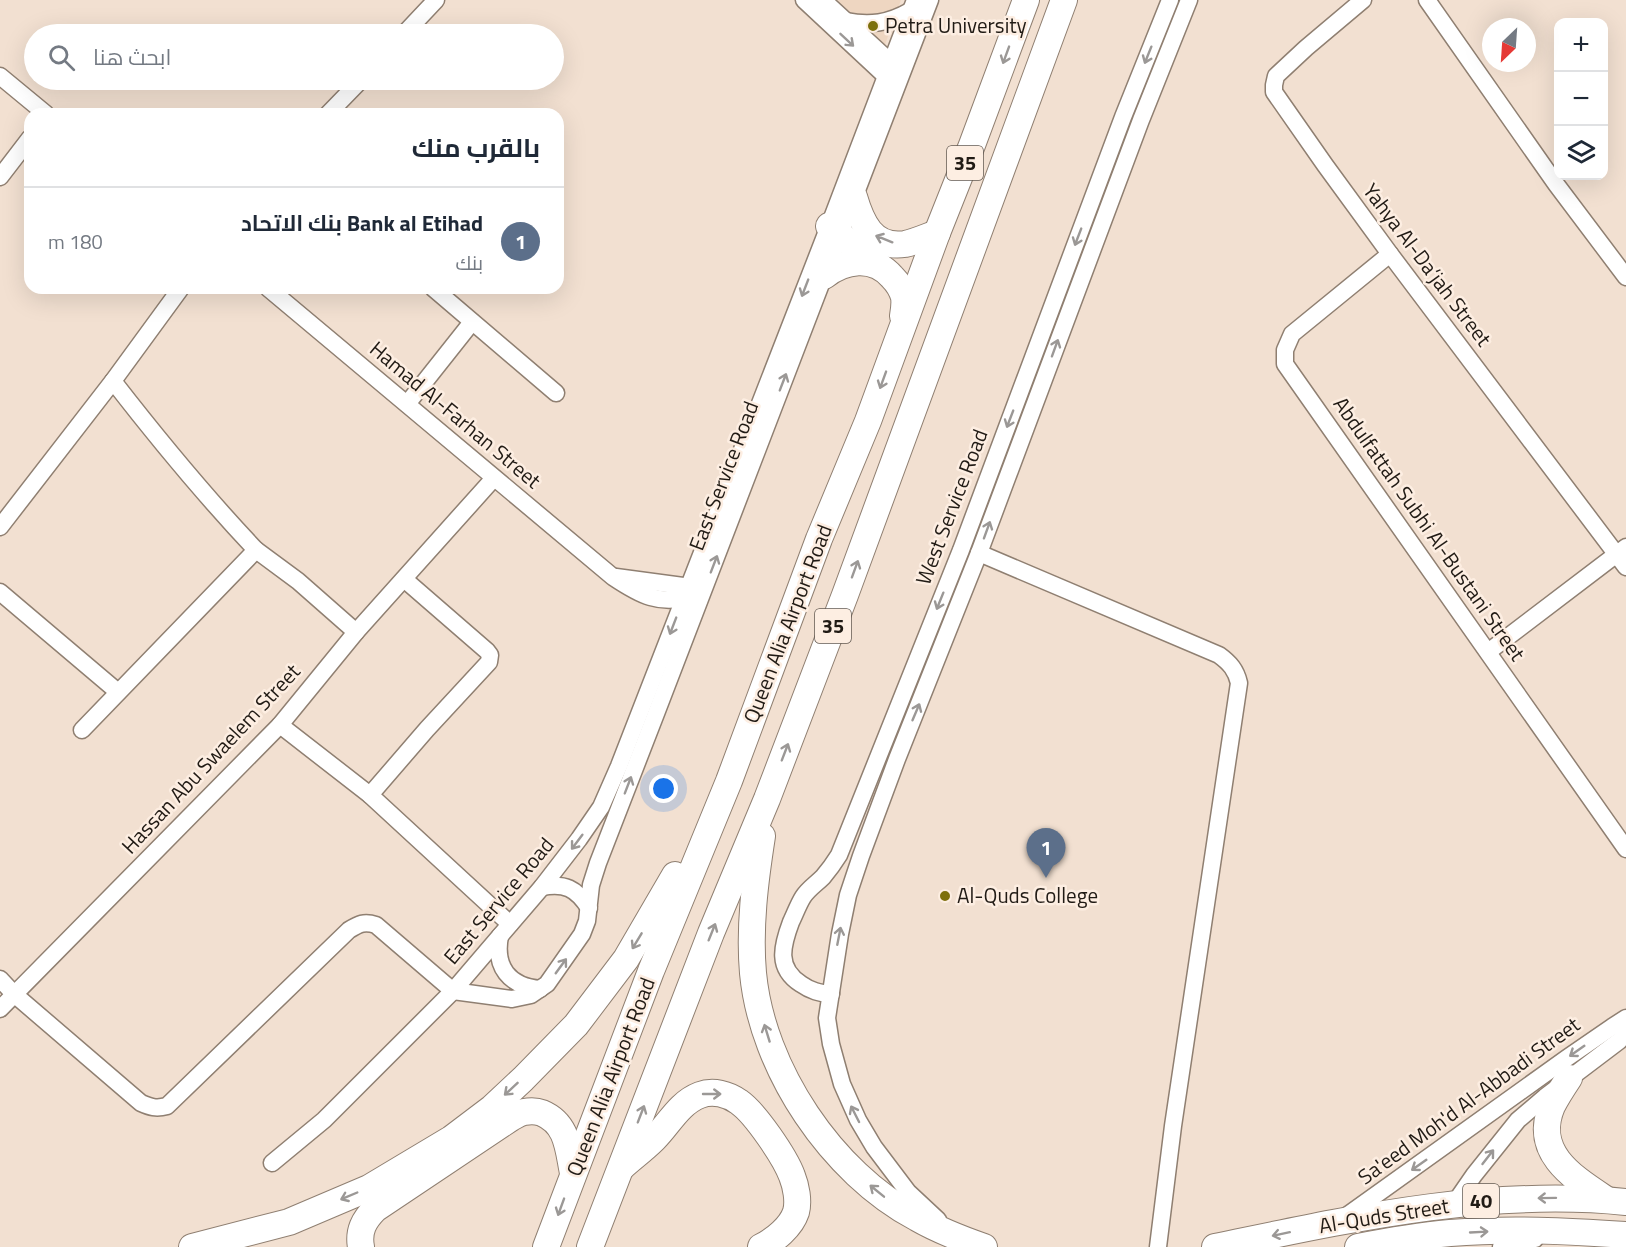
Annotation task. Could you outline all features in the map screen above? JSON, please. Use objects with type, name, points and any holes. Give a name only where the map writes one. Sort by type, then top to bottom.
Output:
[{"type":"highway","name":"Queen Alia Airport Road","points":[[546,1247],[662,943],[729,781],[819,539],[868,421],[902,325],[1026,0]]},
{"type":"highway","name":"Queen Alia Airport Road","points":[[590,1247],[845,595],[1064,0]]},
{"type":"highway","points":[[854,197],[863,223],[881,240],[897,244],[905,243],[937,233]]},
{"type":"highway","points":[[834,230],[894,279],[904,296],[902,325]]},
{"type":"highway","points":[[824,276],[833,268],[849,263],[858,262],[879,266]]},
{"type":"highway","points":[[192,1247],[289,1222],[369,1188],[451,1140],[492,1108],[576,1025],[626,959],[729,781]]},
{"type":"highway","points":[[767,799],[757,864],[752,927],[753,973],[760,1012],[772,1051],[810,1120],[833,1149],[860,1177],[916,1218],[984,1247]]},
{"type":"highway","points":[[1569,1078],[1550,1113],[1548,1123],[1553,1153],[1566,1170],[1617,1201]]},
{"type":"highway","points":[[620,1168],[655,1138],[680,1108],[692,1098],[709,1093],[728,1095],[741,1103],[764,1128],[792,1175],[797,1195],[796,1210],[791,1221],[777,1236],[761,1247]]},
{"type":"highway","points":[[361,1247],[361,1230],[366,1218],[375,1209],[511,1118],[524,1112],[538,1112],[552,1117],[562,1128],[573,1174]]},
{"type":"highway","name":"Al-Quds Street","points":[[1215,1247],[1338,1222],[1454,1204],[1560,1198],[1617,1201]]},
{"type":"highway","points":[[1450,1233],[1454,1204]]},
{"type":"highway","name":"Al-Quds Street","points":[[1358,1247],[1450,1233],[1494,1231],[1567,1231],[1626,1235]]},
{"type":"street","points":[[413,24],[436,0]]},
{"type":"street","points":[[804,0],[894,75]]},
{"type":"street","points":[[823,0],[846,21],[894,75]]},
{"type":"street","name":"East Service Road","points":[[453,991],[512,999],[531,995],[547,984],[579,940],[587,921],[591,885],[598,863],[692,591],[894,75],[930,0]]},
{"type":"street","name":"West Service Road","points":[[831,994],[817,993],[796,981],[788,973],[783,953],[784,942],[802,898],[825,875],[839,855],[957,561],[1123,117],[1170,0]]},
{"type":"street","name":"West Service Road","points":[[959,1238],[908,1192],[874,1147],[858,1120],[842,1084],[831,1044],[827,1018],[838,944],[861,856],[979,553],[1141,120],[1189,0]]},
{"type":"street","name":"Yahya Al-Da‘jah Street","points":[[1363,0],[1276,76],[1274,92],[1390,254],[1623,556]]},
{"type":"street","points":[[1427,0],[1556,184],[1626,277]]},
{"type":"street","points":[[846,21],[865,24],[887,22],[912,6]]},
{"type":"street","name":"East Service Road","points":[[453,991],[542,886],[601,807],[824,276],[834,230],[854,197],[894,75],[912,6]]},
{"type":"street","points":[[0,76],[39,108]]},
{"type":"street","points":[[334,108],[351,90]]},
{"type":"street","points":[[0,177],[24,146]]},
{"type":"street","name":"Abdulfattah Subhi Al-Bustani Street","points":[[1390,254],[1292,334],[1285,350],[1285,364],[1626,849]]},
{"type":"street","points":[[0,527],[113,381],[177,294]]},
{"type":"street","name":"Hamad Al-Farhan Street","points":[[275,294],[613,577],[692,591]]},
{"type":"street","points":[[440,294],[556,393]]},
{"type":"street","points":[[407,404],[472,322]]},
{"type":"street","points":[[113,381],[220,512],[256,550],[298,581],[356,632]]},
{"type":"street","name":"Hassan Abu Swaelem Street","points":[[0,1009],[280,725],[356,632],[494,478]]},
{"type":"street","points":[[82,730],[256,550]]},
{"type":"street","points":[[979,553],[1219,655],[1228,661],[1237,675],[1239,683],[1175,1114],[1158,1247]]},
{"type":"street","points":[[1488,652],[1623,556]]},
{"type":"street","points":[[370,795],[489,662],[490,655],[487,651],[404,579]]},
{"type":"street","points":[[0,592],[118,692]]},
{"type":"street","points":[[280,725],[370,795],[505,930],[498,947],[503,968],[518,984],[540,989]]},
{"type":"street","points":[[883,746],[901,749]]},
{"type":"street","points":[[542,886],[556,885],[570,888],[582,896],[589,908]]},
{"type":"street","points":[[0,980],[141,1103],[152,1108],[160,1108],[167,1106],[349,930],[367,922],[376,925],[453,991],[324,1120],[272,1163]]},
{"type":"street","name":"Sa'eed Moh'd Al-Abbadi Street","points":[[1338,1222],[1626,1018]]},
{"type":"street","name":"Sa'eed Moh'd Al-Abbadi Street","points":[[1454,1204],[1473,1176],[1518,1120],[1626,1034]]},
{"type":"street","points":[[1501,1247],[1567,1231]]},
{"type":"shaded area","name":"Petra University","points":[[827,0],[901,0],[882,53]]},
{"type":"place","name":"Petra University","points":[[873,26]]},
{"type":"place","name":"Bank al Etihad بنك الاتحاد","points":[[1046,878]]},
{"type":"place","name":"Al-Quds College","points":[[945,896]]}]
